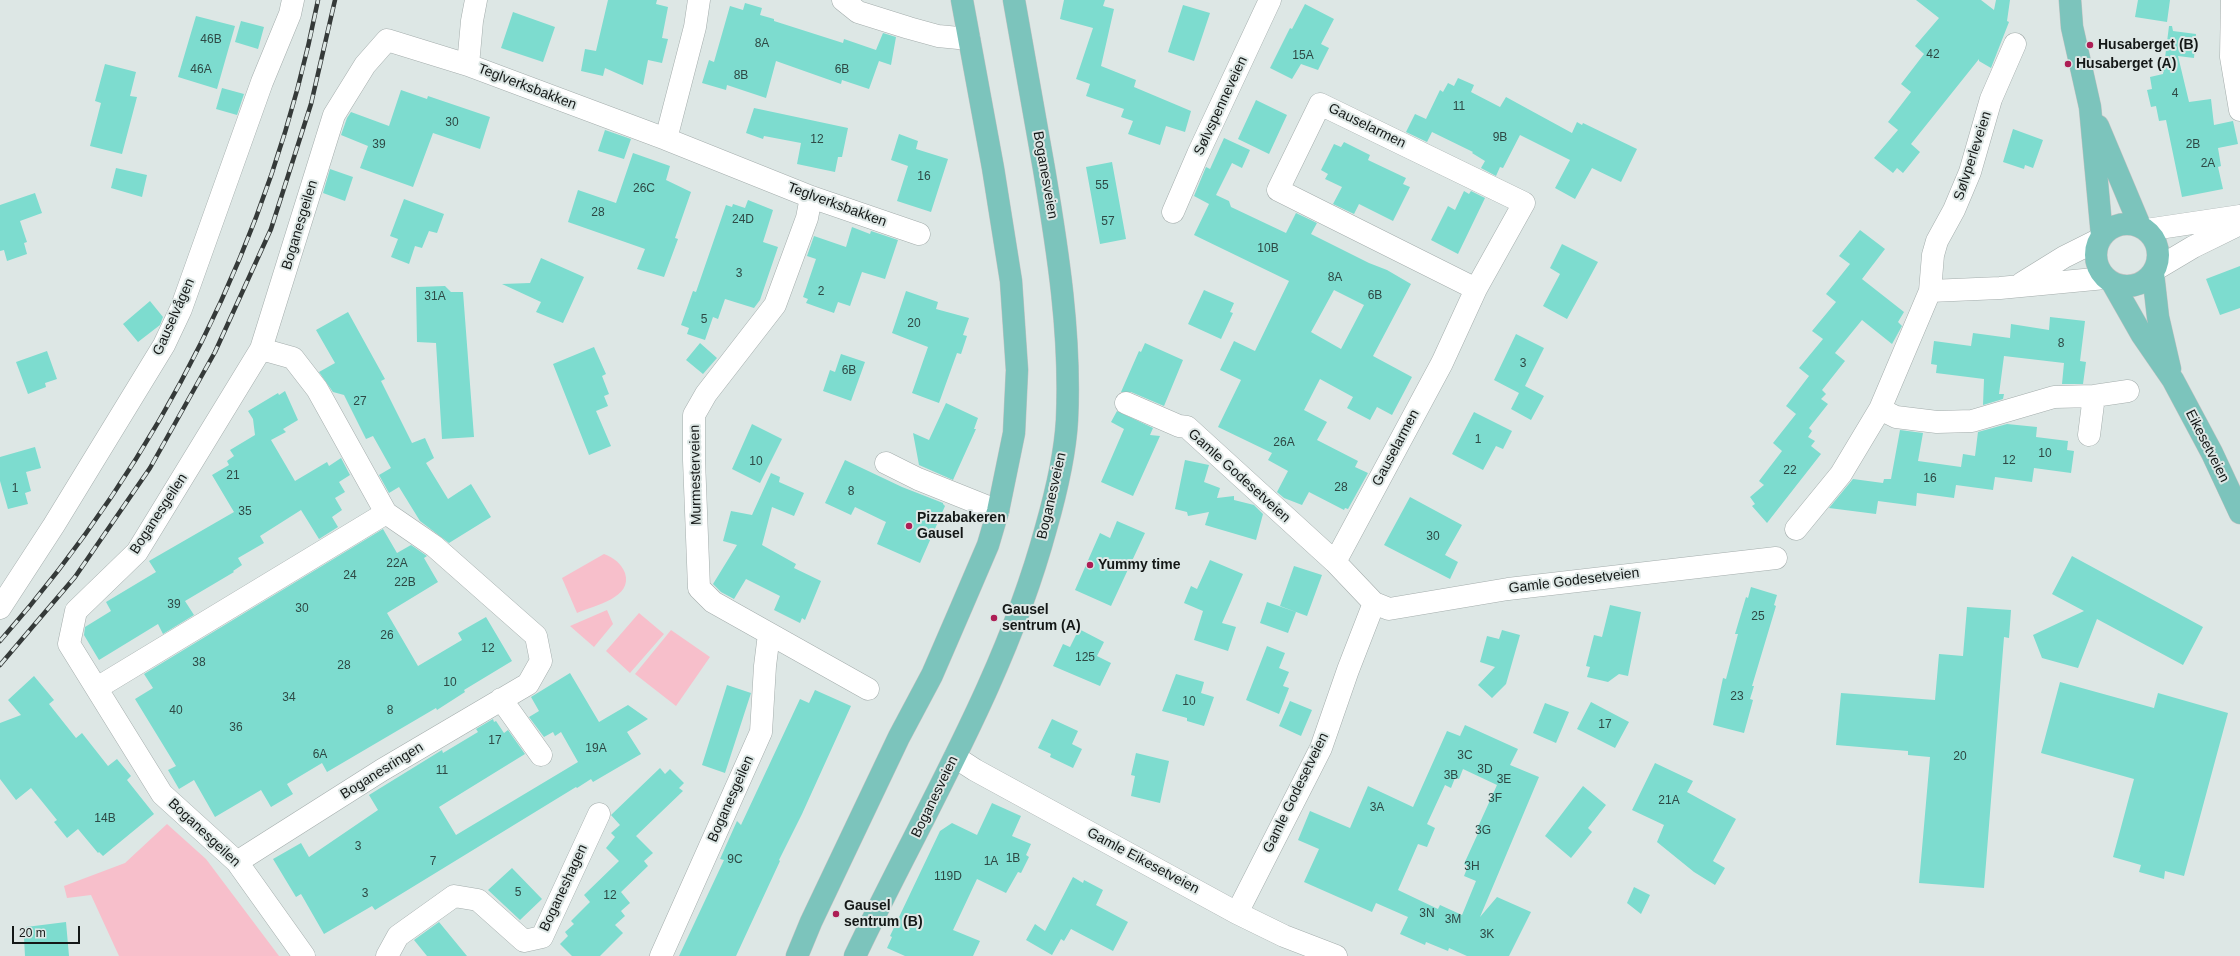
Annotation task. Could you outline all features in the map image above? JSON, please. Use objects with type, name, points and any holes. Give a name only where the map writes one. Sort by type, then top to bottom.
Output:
[{"type":"main road","points":[[797,956],[811,922],[899,737],[942,653],[988,545],[998,511],[1014,433],[1017,370],[1016,329],[1011,281],[962,0]]},
{"type":"main road","name":"Boganesveien","points":[[855,956],[955,757],[1030,585],[1059,479],[1067,422],[1068,366],[1060,264],[1014,0]]},
{"type":"main road","points":[[2070,0],[2072,27],[2090,107],[2101,237],[2096,252],[2097,266],[2109,281],[2128,287],[2142,283],[2154,271],[2159,255],[2155,241],[2143,228],[2090,107]]},
{"type":"main road","points":[[2101,237],[2113,227],[2127,224],[2143,228]]},
{"type":"main road","name":"Eikesetveien","points":[[2154,271],[2158,317],[2173,380]]},
{"type":"main road","name":"Eikesetveien","points":[[2109,281],[2142,335],[2173,380],[2212,453],[2240,513]]},
{"type":"street","name":"Gauselvågen","points":[[2,595],[54,525],[166,339],[181,309],[267,70],[290,14],[292,0]]},
{"type":"street","points":[[468,65],[472,20],[476,0]]},
{"type":"street","points":[[666,139],[695,27],[699,0]]},
{"type":"street","points":[[843,0],[858,12],[909,28],[938,36],[969,39]]},
{"type":"street","name":"Sølvspenneveien","points":[[1173,212],[1198,154],[1270,0]]},
{"type":"street","points":[[2232,0],[2231,57],[2240,110]]},
{"type":"street","name":"Teglverksbakken","points":[[387,40],[468,65],[666,139],[811,197],[919,234]]},
{"type":"street","name":"Boganesgeilen","points":[[304,956],[237,862],[162,794],[69,644],[76,610],[137,552],[261,349],[334,115],[365,65],[387,40]]},
{"type":"street","name":"Sølvperleveien","points":[[1796,530],[1841,474],[1880,409],[1930,291],[1933,254],[1937,241],[1954,210],[1970,172],[1991,99],[2015,44]]},
{"type":"street","name":"Gauselarmen","points":[[1335,562],[1442,363],[1476,289],[1524,203],[1320,104],[1278,190],[1476,289]]},
{"type":"street","name":"Murmesterveien","points":[[811,197],[807,218],[775,305],[706,394],[694,414],[694,460],[699,588],[714,602],[868,689]]},
{"type":"street","points":[[2143,228],[2240,216]]},
{"type":"street","points":[[2154,271],[2193,247],[2240,224]]},
{"type":"street","points":[[2018,286],[2064,257],[2101,237]]},
{"type":"street","points":[[1930,291],[2109,281]]},
{"type":"street","points":[[97,688],[386,513],[317,389],[292,358],[261,349]]},
{"type":"street","points":[[1880,409],[1896,417],[1937,422],[1972,421],[2054,397],[2094,396],[2128,391]]},
{"type":"street","points":[[2089,435],[2094,396]]},
{"type":"street","name":"Gamle Godesetveien","points":[[1126,403],[1179,426],[1187,427],[1335,562],[1374,603],[1389,609],[1508,589],[1776,558]]},
{"type":"street","points":[[886,463],[918,479],[998,511]]},
{"type":"street","name":"Boganesringen","points":[[237,862],[382,770],[528,684],[541,661],[536,636],[434,546],[386,513]]},
{"type":"street","name":"Gamle Godesetveien","points":[[1237,913],[1321,748],[1348,670],[1374,603]]},
{"type":"street","name":"Boganesgeilen","points":[[660,956],[761,732],[765,666],[769,634]]},
{"type":"street","points":[[501,699],[541,755]]},
{"type":"street","name":"Gamle Eikesetveien","points":[[955,757],[988,777],[1237,913],[1284,936],[1336,956]]},
{"type":"street","name":"Boganeshagen","points":[[387,956],[398,936],[454,896],[478,900],[529,949],[542,937],[599,814]]},
{"type":"shaded area","points":[[604,554],[617,561],[623,569],[626,582],[623,589],[618,595],[611,599],[577,613],[562,578]]},
{"type":"shaded area","points":[[607,610],[613,624],[594,647],[570,626]]},
{"type":"shaded area","points":[[639,613],[664,634],[630,673],[606,651]]},
{"type":"shaded area","points":[[671,630],[710,657],[676,706],[635,674]]},
{"type":"shaded area","points":[[167,824],[206,859],[279,956],[119,956],[91,895],[67,898],[64,886],[125,863]]},
{"type":"building","points":[[608,0],[657,0],[656,4],[668,7],[662,38],[668,39],[662,63],[648,60],[643,85],[605,68],[603,76],[581,71],[585,49],[596,51]]},
{"type":"building","points":[[1064,0],[1105,0],[1103,6],[1114,9],[1101,66],[1136,80],[1134,87],[1191,111],[1185,132],[1166,126],[1160,145],[1128,134],[1133,121],[1121,117],[1124,109],[1086,96],[1090,84],[1076,79],[1093,28],[1060,19]]},
{"type":"building","points":[[1916,0],[1981,0],[1994,10],[1996,0],[2010,0],[2007,21],[2009,22],[1991,68],[1979,61],[1979,59],[1911,144],[1920,152],[1903,173],[1897,168],[1893,173],[1874,158],[1898,130],[1888,122],[1911,92],[1901,84],[1924,54],[1915,46],[1939,18]]},
{"type":"building","points":[[2138,0],[2170,0],[2167,22],[2135,17]]},
{"type":"building","points":[[745,3],[762,8],[760,15],[774,19],[774,21],[843,43],[844,39],[876,50],[883,33],[896,37],[891,65],[879,61],[869,89],[842,80],[841,84],[776,61],[766,98],[727,85],[726,90],[702,83],[709,60],[714,62],[730,6],[743,10]]},
{"type":"building","points":[[1305,4],[1334,19],[1321,44],[1329,48],[1318,70],[1301,64],[1292,79],[1270,68],[1290,28],[1292,29]]},
{"type":"building","points":[[1183,5],[1210,13],[1194,61],[1168,52]]},
{"type":"building","points":[[513,12],[555,27],[543,62],[501,48]]},
{"type":"building","points":[[196,16],[235,26],[217,89],[178,77]]},
{"type":"building","points":[[241,21],[264,27],[258,49],[235,42]]},
{"type":"building","points":[[2169,26],[2172,26],[2173,31],[2196,34],[2194,58],[2178,56],[2189,102],[2211,99],[2214,125],[2233,121],[2238,144],[2218,148],[2221,166],[2218,167],[2223,189],[2182,197],[2166,120],[2159,121],[2156,106],[2151,107],[2147,90],[2152,89],[2150,77],[2163,74]]},
{"type":"building","points":[[105,64],[136,72],[130,96],[137,97],[122,154],[90,146],[101,103],[95,101]]},
{"type":"building","points":[[1458,78],[1474,85],[1471,92],[1500,107],[1506,97],[1572,133],[1577,122],[1582,125],[1583,123],[1637,149],[1621,182],[1592,168],[1575,199],[1555,188],[1570,160],[1520,135],[1503,168],[1500,167],[1496,176],[1481,168],[1485,161],[1472,153],[1473,152],[1432,132],[1427,142],[1406,132],[1415,114],[1426,119],[1440,90],[1443,92],[1448,83],[1454,86]]},
{"type":"building","points":[[222,88],[244,94],[237,115],[216,109]]},
{"type":"building","points":[[401,90],[427,99],[428,96],[490,117],[480,149],[433,133],[413,187],[360,168],[368,146],[341,135],[347,118],[351,112],[389,126]]},
{"type":"building","points":[[1256,100],[1287,115],[1269,154],[1238,139]]},
{"type":"building","points":[[754,108],[848,128],[842,157],[838,157],[835,172],[797,164],[801,143],[764,136],[763,139],[746,133]]},
{"type":"building","points":[[2013,129],[2043,140],[2033,168],[2025,165],[2024,169],[2003,162]]},
{"type":"building","points":[[605,130],[631,139],[624,159],[598,151]]},
{"type":"building","points":[[899,134],[918,141],[916,149],[948,159],[931,212],[897,201],[908,166],[891,160]]},
{"type":"building","points":[[1224,138],[1250,150],[1242,168],[1232,163],[1216,195],[1229,201],[1231,207],[1286,233],[1296,213],[1317,223],[1311,234],[1369,263],[1387,270],[1411,284],[1373,356],[1412,377],[1392,415],[1377,407],[1370,420],[1347,408],[1353,397],[1320,379],[1304,410],[1327,422],[1317,440],[1358,461],[1355,467],[1368,473],[1348,509],[1345,508],[1344,510],[1309,492],[1302,505],[1284,498],[1277,492],[1288,471],[1268,460],[1272,453],[1218,427],[1241,380],[1220,370],[1234,341],[1255,351],[1289,281],[1194,235],[1209,204],[1194,196],[1206,167],[1210,169]],"holes":[[[1334,290],[1364,305],[1341,349],[1311,332]]]},
{"type":"building","points":[[1344,142],[1370,155],[1368,160],[1406,178],[1403,184],[1410,187],[1393,221],[1359,204],[1354,214],[1333,204],[1342,187],[1325,179],[1328,174],[1321,170],[1334,144],[1341,147]]},
{"type":"building","points":[[633,153],[670,166],[666,180],[691,192],[675,238],[678,239],[664,277],[637,269],[645,249],[568,222],[578,190],[616,203]]},
{"type":"building","points":[[1112,162],[1126,239],[1100,244],[1086,167]]},
{"type":"building","points":[[116,168],[147,175],[142,197],[111,188]]},
{"type":"building","points":[[330,169],[353,177],[345,201],[323,193]]},
{"type":"building","points":[[1464,191],[1469,194],[1471,191],[1485,198],[1458,254],[1431,240],[1448,206],[1455,210]]},
{"type":"building","points":[[35,193],[42,213],[20,221],[27,242],[24,243],[27,254],[7,261],[4,250],[0,251],[0,205]]},
{"type":"building","points":[[404,199],[444,214],[437,233],[429,231],[422,248],[415,246],[409,264],[391,257],[398,239],[390,236]]},
{"type":"building","points":[[748,200],[773,210],[763,242],[778,247],[760,300],[754,308],[725,299],[718,319],[713,317],[705,340],[687,334],[689,328],[681,325],[693,291],[696,292],[726,205],[732,207],[733,204],[745,208]]},
{"type":"building","points":[[852,227],[870,234],[871,231],[898,240],[885,279],[862,272],[850,306],[838,302],[834,313],[806,303],[808,299],[803,297],[816,259],[807,256],[814,236],[846,247]]},
{"type":"building","points":[[1860,230],[1885,249],[1862,279],[1904,312],[1898,322],[1902,326],[1892,344],[1862,320],[1835,353],[1845,361],[1822,390],[1826,394],[1821,399],[1828,404],[1809,428],[1812,431],[1808,437],[1815,441],[1811,446],[1821,454],[1767,523],[1752,506],[1755,504],[1750,497],[1764,485],[1759,481],[1782,451],[1773,443],[1796,414],[1786,406],[1809,376],[1799,368],[1823,339],[1812,331],[1836,302],[1826,294],[1850,264],[1839,256]]},
{"type":"building","points":[[1562,244],[1598,262],[1567,319],[1543,306],[1560,274],[1550,268]]},
{"type":"building","points":[[541,258],[584,277],[563,323],[536,312],[541,302],[502,284],[530,283]]},
{"type":"building","points":[[2240,266],[2240,308],[2220,315],[2206,279]]},
{"type":"building","points":[[445,286],[451,292],[463,292],[474,437],[442,439],[436,343],[417,342],[416,287]]},
{"type":"building","points":[[1204,290],[1234,303],[1230,312],[1233,313],[1221,339],[1188,324]]},
{"type":"building","points":[[906,291],[938,302],[936,309],[969,318],[963,335],[967,336],[961,354],[957,353],[939,403],[912,393],[928,347],[892,333]]},
{"type":"building","points":[[150,301],[163,317],[160,325],[138,342],[123,324]]},
{"type":"building","points":[[348,312],[385,379],[381,381],[412,443],[425,438],[434,458],[426,463],[448,499],[471,484],[491,517],[449,543],[420,521],[399,487],[389,493],[379,475],[391,468],[373,436],[366,439],[344,395],[333,392],[319,372],[335,363],[316,330]]},
{"type":"building","points":[[2050,317],[2085,321],[2080,361],[2086,362],[2083,384],[2062,384],[2064,363],[2004,356],[1999,394],[2004,394],[2003,399],[1983,405],[1984,379],[1936,373],[1937,365],[1931,364],[1934,341],[1971,346],[1973,333],[2010,338],[2011,324],[2049,330]]},
{"type":"building","points":[[1516,334],[1544,348],[1525,386],[1544,396],[1531,420],[1511,409],[1519,393],[1494,380]]},
{"type":"building","points":[[700,343],[717,358],[703,374],[686,360]]},
{"type":"building","points":[[1145,343],[1183,360],[1164,406],[1131,392],[1121,392],[1139,351],[1141,352]]},
{"type":"building","points":[[594,347],[606,374],[602,376],[609,394],[604,396],[608,406],[596,411],[611,446],[589,455],[553,364]]},
{"type":"building","points":[[47,351],[57,379],[45,383],[46,387],[28,394],[16,362]]},
{"type":"building","points":[[841,354],[865,362],[851,401],[823,391],[830,370],[835,372]]},
{"type":"building","points":[[285,391],[298,420],[283,429],[286,432],[271,440],[295,481],[327,462],[329,466],[341,458],[350,475],[339,482],[345,492],[335,498],[342,510],[332,517],[338,527],[319,539],[301,510],[260,536],[264,543],[238,558],[242,565],[233,571],[234,572],[185,601],[194,615],[163,634],[158,624],[99,660],[84,635],[85,627],[111,611],[106,602],[156,572],[149,561],[234,512],[212,475],[229,465],[227,461],[234,456],[230,450],[255,435],[253,419],[248,411],[278,393],[279,395]]},
{"type":"building","points":[[946,403],[978,418],[974,429],[976,429],[953,480],[919,465],[913,433],[929,440]]},
{"type":"building","points":[[1117,411],[1153,428],[1150,435],[1160,436],[1133,496],[1101,482],[1124,429],[1111,422]]},
{"type":"building","points":[[1474,412],[1512,431],[1503,449],[1496,446],[1483,470],[1452,454]]},
{"type":"building","points":[[752,424],[782,439],[760,483],[732,469]]},
{"type":"building","points":[[2007,424],[2037,427],[2036,437],[2068,441],[2067,450],[2074,451],[2071,473],[2034,468],[2032,482],[1995,477],[1993,490],[1956,485],[1954,498],[1917,493],[1916,506],[1878,501],[1876,514],[1829,508],[1853,479],[1883,483],[1884,479],[1891,479],[1900,430],[1923,433],[1918,461],[1961,467],[1963,454],[1975,456],[1978,432]]},
{"type":"building","points":[[35,447],[41,468],[26,472],[31,491],[25,493],[28,504],[8,509],[0,481],[0,457]]},
{"type":"building","points":[[845,460],[902,487],[943,503],[945,506],[920,563],[877,544],[886,522],[855,507],[851,515],[825,503]]},
{"type":"building","points":[[1185,460],[1209,465],[1204,482],[1220,488],[1217,498],[1234,496],[1234,500],[1254,505],[1263,514],[1256,540],[1205,525],[1209,512],[1188,516],[1187,512],[1175,509]]},
{"type":"building","points":[[771,473],[780,477],[779,482],[804,493],[794,516],[772,507],[762,545],[796,564],[794,568],[821,581],[805,620],[802,618],[800,623],[774,610],[780,596],[746,579],[734,599],[721,592],[713,584],[737,545],[723,541],[731,511],[752,515]]},
{"type":"building","points":[[1410,497],[1462,525],[1445,555],[1458,562],[1450,579],[1384,545]]},
{"type":"building","points":[[1117,521],[1145,533],[1111,606],[1075,590],[1100,533],[1110,538]]},
{"type":"building","points":[[383,529],[397,553],[411,545],[427,556],[424,558],[438,582],[387,613],[418,666],[462,640],[458,633],[486,617],[512,661],[464,690],[465,692],[437,710],[436,708],[327,772],[322,763],[287,784],[293,794],[271,807],[261,790],[215,817],[194,780],[179,789],[168,770],[176,766],[135,699],[153,688],[144,674]]},
{"type":"building","points":[[2072,556],[2203,627],[2183,665],[2097,619],[2078,668],[2042,658],[2033,635],[2084,611],[2052,594]]},
{"type":"building","points":[[1210,560],[1243,574],[1222,623],[1236,627],[1228,651],[1194,640],[1203,611],[1184,603],[1191,586],[1197,589]]},
{"type":"building","points":[[1294,566],[1322,575],[1307,616],[1280,606]]},
{"type":"building","points":[[1751,587],[1777,595],[1774,605],[1776,606],[1752,686],[1754,686],[1750,699],[1753,700],[1744,733],[1713,725],[1723,678],[1726,679],[1738,634],[1735,634],[1746,597],[1748,598]]},
{"type":"building","points":[[1267,602],[1296,612],[1288,633],[1260,623]]},
{"type":"building","points":[[1610,605],[1641,612],[1628,676],[1619,674],[1608,682],[1587,677],[1590,667],[1586,666],[1594,635],[1602,637]]},
{"type":"building","points":[[1967,607],[2011,610],[2009,638],[2004,637],[1984,888],[1919,883],[1930,757],[1908,755],[1908,751],[1836,745],[1841,693],[1935,700],[1939,654],[1963,656]]},
{"type":"building","points":[[1079,629],[1104,642],[1097,656],[1111,663],[1100,686],[1053,666],[1063,644],[1070,647]]},
{"type":"building","points":[[1502,630],[1520,635],[1506,684],[1492,698],[1478,685],[1495,667],[1480,662],[1487,636],[1499,639]]},
{"type":"building","points":[[1267,646],[1285,653],[1279,668],[1289,672],[1283,686],[1289,688],[1279,714],[1246,700]]},
{"type":"building","points":[[570,673],[599,722],[628,705],[648,719],[627,732],[641,754],[593,782],[591,779],[577,788],[576,787],[375,910],[372,906],[324,934],[301,894],[296,897],[273,859],[301,843],[309,857],[378,810],[369,795],[442,750],[443,753],[478,732],[476,729],[493,719],[504,733],[508,730],[525,754],[439,807],[456,835],[578,762],[561,732],[555,736],[553,732],[544,737],[529,717],[539,711],[531,697]]},
{"type":"building","points":[[1176,674],[1204,682],[1201,693],[1214,697],[1204,726],[1187,721],[1187,718],[1162,711]]},
{"type":"building","points":[[34,676],[54,700],[49,704],[76,738],[82,733],[108,766],[117,759],[131,776],[127,780],[154,814],[103,856],[99,852],[98,853],[78,829],[67,838],[54,822],[57,820],[31,788],[16,800],[0,779],[0,723],[21,715],[8,700]]},
{"type":"building","points":[[2060,682],[2154,708],[2158,693],[2228,713],[2184,876],[2165,871],[2164,879],[2139,872],[2141,865],[2113,857],[2134,779],[2041,753]]},
{"type":"building","points":[[727,685],[751,693],[725,773],[702,765]]},
{"type":"building","points":[[815,690],[851,706],[736,956],[679,956],[724,860],[720,859],[737,821],[741,825],[800,699],[809,703]]},
{"type":"building","points":[[1290,701],[1312,710],[1301,736],[1279,726]]},
{"type":"building","points":[[1591,702],[1629,722],[1615,748],[1577,729]]},
{"type":"building","points":[[1545,703],[1569,712],[1556,743],[1533,733]]},
{"type":"building","points":[[1052,719],[1078,731],[1072,744],[1082,749],[1073,768],[1050,757],[1051,754],[1038,748]]},
{"type":"building","points":[[1465,725],[1518,749],[1510,765],[1539,777],[1480,917],[1497,897],[1531,912],[1509,956],[1467,956],[1449,948],[1448,951],[1426,942],[1425,945],[1400,934],[1408,917],[1376,903],[1372,912],[1304,882],[1319,849],[1298,840],[1310,811],[1350,828],[1368,786],[1413,807],[1447,731],[1460,736]],"holes":[[[1463,769],[1497,785],[1477,829],[1480,829],[1464,864],[1468,866],[1464,876],[1476,881],[1462,915],[1440,905],[1438,909],[1398,890],[1418,844],[1427,847],[1435,828],[1427,824],[1445,785],[1451,788],[1455,778],[1459,779]]]},
{"type":"building","points":[[1136,753],[1169,761],[1160,803],[1131,796],[1135,776],[1131,775]]},
{"type":"building","points":[[1655,763],[1693,781],[1687,792],[1736,819],[1713,861],[1725,868],[1715,885],[1694,872],[1657,842],[1664,825],[1632,810]]},
{"type":"building","points":[[660,768],[665,774],[670,769],[684,783],[679,788],[683,791],[636,836],[653,853],[644,861],[648,866],[621,892],[630,903],[621,911],[625,916],[615,925],[623,933],[600,956],[572,956],[560,944],[568,936],[565,932],[574,924],[571,921],[590,902],[584,895],[619,861],[606,848],[615,837],[611,833],[620,825],[611,815]]},
{"type":"building","points":[[1583,786],[1606,805],[1588,828],[1592,832],[1571,858],[1545,836]]},
{"type":"building","points":[[992,803],[1021,816],[1012,836],[1031,844],[1026,855],[1029,857],[1021,873],[1018,872],[1006,893],[977,879],[953,930],[980,941],[973,956],[905,956],[887,948],[892,937],[890,936],[940,831],[952,823],[977,835]]},
{"type":"building","points":[[512,868],[542,899],[520,920],[488,890]]},
{"type":"building","points":[[1073,877],[1083,883],[1084,880],[1103,890],[1096,905],[1128,922],[1113,951],[1071,929],[1064,941],[1061,939],[1052,955],[1026,940],[1035,924],[1045,931]]},
{"type":"building","points":[[1634,887],[1650,895],[1641,914],[1627,903]]},
{"type":"building","points":[[66,922],[69,956],[25,956],[24,938],[27,937],[26,927]]},
{"type":"building","points":[[439,922],[467,956],[427,956],[414,940]]},
{"type":"railway","points":[[0,641],[58,571],[111,497],[159,421],[202,342],[239,260],[271,175],[297,89],[318,0]]},
{"type":"railway","points":[[0,665],[75,577],[150,468],[215,352],[271,229],[311,104],[335,0]]},
{"type":"place","name":"Husaberget (B)","points":[[2090,45]]},
{"type":"place","name":"Husaberget (A)","points":[[2068,64]]},
{"type":"place","name":"Pizzabakeren Gausel","points":[[909,526]]},
{"type":"place","name":"Yummy time","points":[[1090,565]]},
{"type":"place","name":"Gausel sentrum (A)","points":[[994,618]]},
{"type":"place","name":"Gausel sentrum (B)","points":[[836,914]]}]
